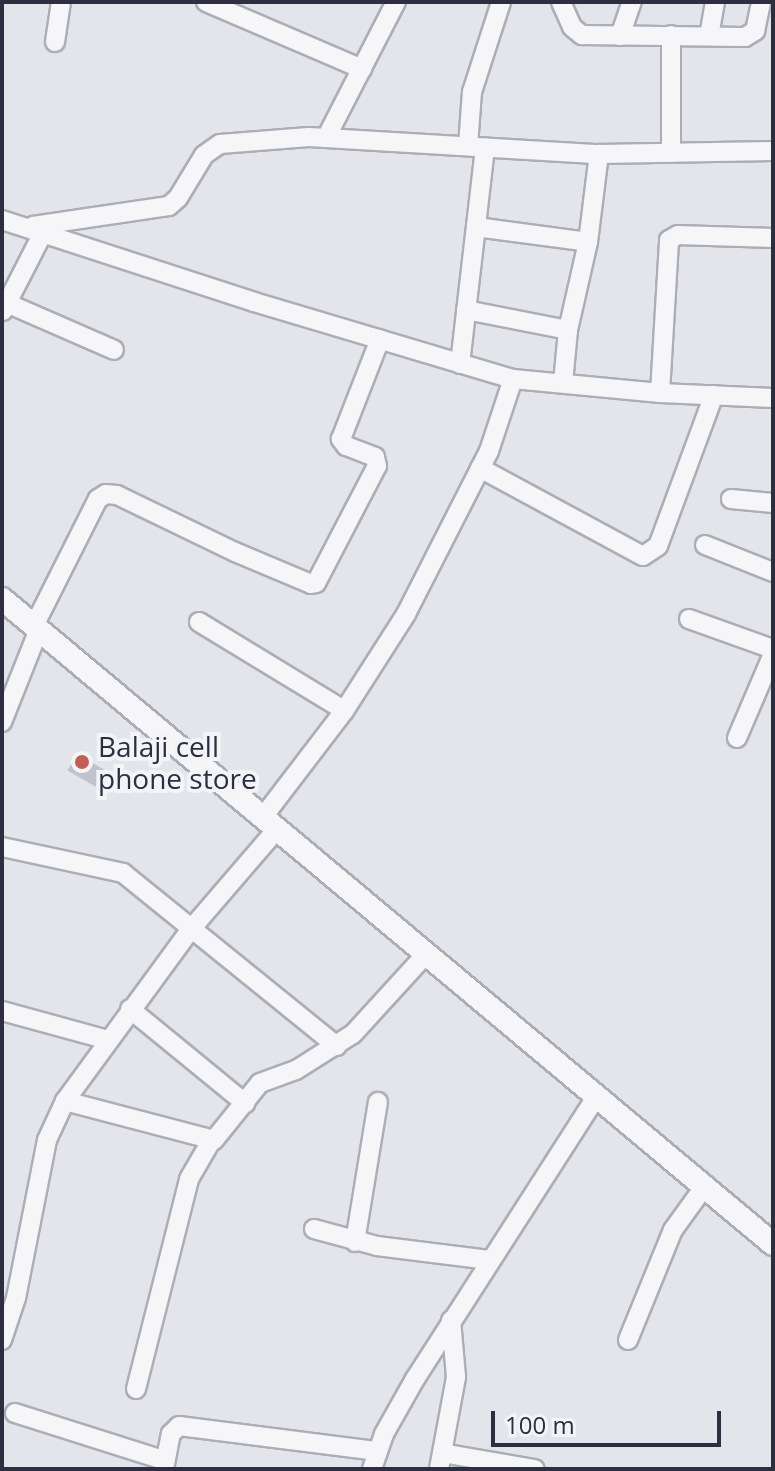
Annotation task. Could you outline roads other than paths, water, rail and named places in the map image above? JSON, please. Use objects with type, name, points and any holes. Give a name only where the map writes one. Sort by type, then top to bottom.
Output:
[{"type":"street","points":[[55,42],[61,2]]},
{"type":"street","points":[[206,2],[362,69]]},
{"type":"street","points":[[326,138],[396,2]]},
{"type":"street","points":[[460,364],[476,227],[472,92],[501,2]]},
{"type":"street","points":[[561,2],[578,34],[620,36],[753,36],[761,2]]},
{"type":"street","points":[[620,36],[632,2]]},
{"type":"street","points":[[709,36],[715,2]]},
{"type":"street","points":[[671,35],[671,153]]},
{"type":"street","points":[[34,230],[169,206],[178,198],[204,155],[220,144],[326,138],[599,154],[773,151]]},
{"type":"street","points":[[563,383],[568,330],[588,242],[599,154]]},
{"type":"street","points":[[2,220],[513,379],[660,393],[773,398]]},
{"type":"street","points":[[476,227],[588,242]]},
{"type":"street","points":[[34,230],[4,306],[114,350]]},
{"type":"street","points":[[660,393],[669,240],[678,235],[773,238]]},
{"type":"street","points":[[466,310],[568,330]]},
{"type":"street","points":[[2,722],[37,628],[98,499],[106,494],[117,495],[247,558],[316,583],[377,466],[375,457],[346,446],[341,439],[380,339]]},
{"type":"street","points":[[2,1340],[9,1296],[47,1140],[65,1101],[270,823],[420,591],[480,468],[513,379]]},
{"type":"street","points":[[480,468],[643,556],[658,546],[714,395]]},
{"type":"street","points":[[731,499],[773,503]]},
{"type":"street","points":[[705,545],[773,572]]},
{"type":"street","points":[[2,599],[773,1244]]},
{"type":"street","points":[[689,619],[773,651],[737,738]]},
{"type":"street","points":[[199,622],[344,710]]},
{"type":"street","points":[[2,847],[123,873],[337,1046]]},
{"type":"street","points":[[65,1101],[211,1141],[217,1139],[262,1081],[296,1070],[353,1034],[426,954]]},
{"type":"street","points":[[130,1009],[245,1103]]},
{"type":"street","points":[[2,1011],[108,1040]]},
{"type":"street","points":[[15,1413],[165,1465],[171,1434],[179,1426],[375,1460],[415,1379],[596,1097]]},
{"type":"street","points":[[355,1242],[378,1102]]},
{"type":"street","points":[[136,1389],[189,1179],[211,1141]]},
{"type":"street","points":[[628,1340],[673,1230],[704,1187]]},
{"type":"street","points":[[314,1229],[355,1242],[489,1260]]},
{"type":"street","points":[[451,1320],[456,1377],[441,1461],[535,1469]]},
{"type":"place","name":"Balaji cell phone store","points":[[82,762]]}]
